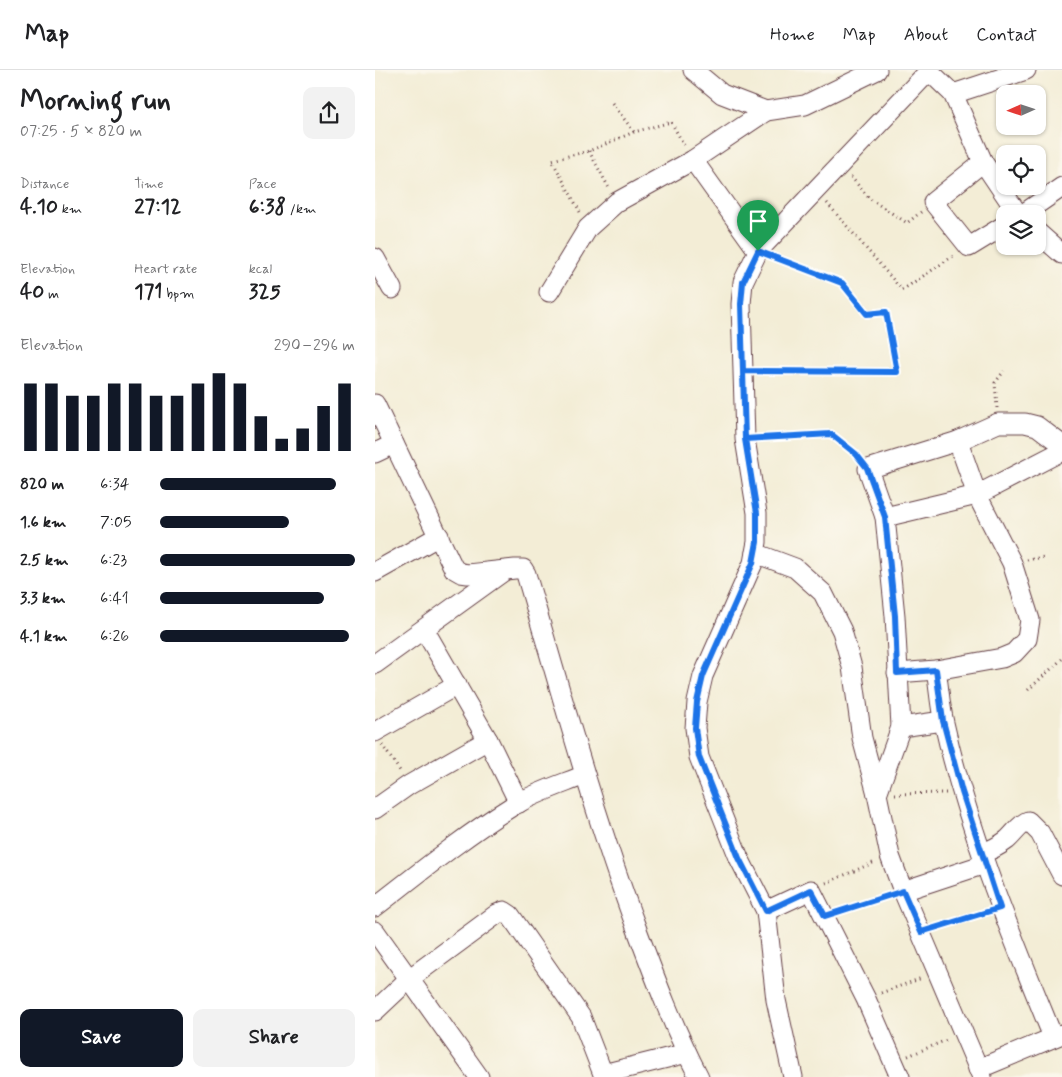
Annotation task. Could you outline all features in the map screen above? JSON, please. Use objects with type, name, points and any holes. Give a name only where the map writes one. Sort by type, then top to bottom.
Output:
[{"type":"street","points":[[693,70],[722,94],[766,111]]},
{"type":"street","points":[[549,292],[588,228],[617,202],[693,160],[766,111],[805,105],[877,70]]},
{"type":"street","points":[[793,1077],[776,1000],[766,911],[739,858],[699,757],[695,728],[697,702],[703,676],[753,563],[757,542],[757,513],[745,439],[741,304],[743,282],[758,251],[929,70],[953,94],[983,162],[1012,205]]},
{"type":"street","points":[[953,94],[1026,70]]},
{"type":"street","points":[[693,160],[758,251]]},
{"type":"street","points":[[983,162],[933,202],[969,247],[996,230]]},
{"type":"street","points":[[1036,205],[1062,187]]},
{"type":"street","points":[[1046,240],[1062,254]]},
{"type":"street","points":[[375,258],[392,289]]},
{"type":"street","points":[[375,404],[454,569],[461,573],[480,574],[507,569],[523,569],[526,574],[585,775],[618,878],[651,966],[699,1077]]},
{"type":"street","points":[[877,794],[901,728],[895,616],[885,517],[867,468],[958,441],[998,423],[1025,423],[1037,426],[1062,445]]},
{"type":"street","points":[[897,673],[936,670],[1003,658],[1014,652],[1027,639],[1030,628],[1030,620],[1012,563],[977,496],[958,441]]},
{"type":"street","points":[[375,453],[394,444]]},
{"type":"street","points":[[885,517],[977,496],[1062,451]]},
{"type":"street","points":[[375,572],[439,536]]},
{"type":"street","points":[[755,553],[795,568],[823,593],[842,631],[852,667],[861,738],[877,794],[890,856],[980,1073],[1057,1036],[1000,908],[983,859],[962,792],[943,721],[936,670]]},
{"type":"street","points":[[375,664],[507,569]]},
{"type":"street","points":[[424,629],[488,740],[519,803]]},
{"type":"street","points":[[377,737],[457,685]]},
{"type":"street","points":[[901,728],[943,721]]},
{"type":"street","points":[[375,809],[409,785],[488,740]]},
{"type":"street","points":[[375,907],[440,857],[519,803],[585,775]]},
{"type":"street","points":[[903,891],[983,859],[1007,840],[1024,822],[1028,821],[1040,832],[1062,875]]},
{"type":"street","points":[[766,911],[811,890],[866,999],[897,1069]]},
{"type":"street","points":[[375,1011],[409,979],[497,914],[504,911],[510,915],[581,1017],[596,1076],[687,1053]]},
{"type":"street","points":[[375,931],[479,1077]]},
{"type":"path","points":[[612,103],[633,132]]},
{"type":"path","points":[[588,228],[552,160],[589,151],[633,132],[671,122],[693,160]]},
{"type":"path","points":[[589,151],[617,202]]},
{"type":"path","points":[[840,164],[870,199],[907,223],[933,202]]},
{"type":"path","points":[[815,190],[902,290],[944,261],[969,247]]},
{"type":"path","points":[[743,371],[897,372],[886,312],[867,314],[842,283],[758,251]]},
{"type":"path","points":[[998,423],[995,383],[1004,371]]},
{"type":"path","points":[[745,439],[831,434],[856,454],[867,468]]},
{"type":"path","points":[[1028,690],[1062,659]]},
{"type":"path","points":[[377,737],[409,785]]},
{"type":"path","points":[[877,794],[962,792]]},
{"type":"path","points":[[811,890],[890,856]]},
{"type":"path","points":[[825,916],[903,891]]},
{"type":"path","points":[[921,932],[1000,908]]},
{"type":"path","points":[[866,999],[938,972]]},
{"type":"path","points":[[897,1069],[964,1034]]},
{"type":"route","points":[[758,251],[743,282],[741,304],[745,439],[757,513],[757,542],[753,563],[703,676],[697,702],[695,728],[699,757],[739,858],[766,911],[811,890],[825,916],[903,891],[921,932],[1000,908],[962,792],[943,721],[936,670],[897,673],[895,616],[885,517],[867,468],[856,454],[831,434],[745,439],[743,371],[897,372],[886,312],[867,314],[842,283],[758,251]]}]
